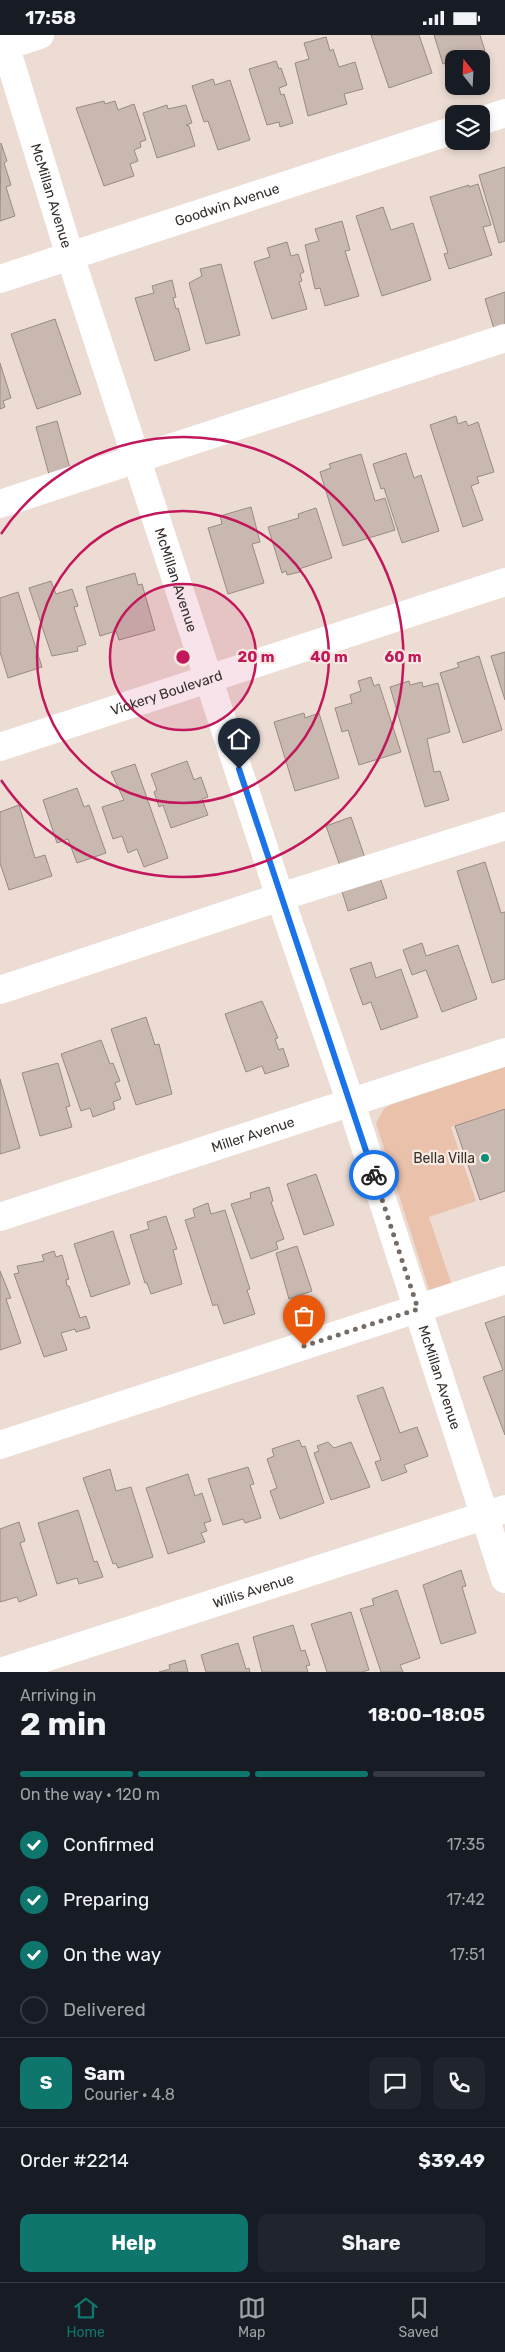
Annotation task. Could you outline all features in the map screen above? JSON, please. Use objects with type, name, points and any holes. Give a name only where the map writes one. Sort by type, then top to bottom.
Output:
[{"type":"street","points":[[3,43],[40,35]]},
{"type":"street","name":"McMillan Avenue","points":[[3,43],[70,256],[210,678],[280,897],[351,1103],[418,1309],[495,1513],[505,1579]]},
{"type":"street","points":[[490,118],[505,113]]},
{"type":"street","name":"Goodwin Avenue","points":[[0,279],[445,133]]},
{"type":"street","points":[[0,504],[505,338]]},
{"type":"street","name":"Vickery Boulevard","points":[[0,747],[505,582]]},
{"type":"street","points":[[0,990],[505,825]]},
{"type":"street","name":"Miller Avenue","points":[[0,1217],[505,1052]]},
{"type":"street","points":[[0,1445],[505,1280]]},
{"type":"street","name":"Willis Avenue","points":[[1,1672],[495,1513]]},
{"type":"shaded area","points":[[505,1067],[505,1108],[451,1127],[476,1201],[429,1217],[453,1288],[430,1293],[376,1123],[384,1109],[390,1105]]},
{"type":"building","points":[[371,35],[419,35],[432,73],[389,88]]},
{"type":"building","points":[[434,35],[480,35],[485,50],[445,50],[445,63],[443,64]]},
{"type":"building","points":[[326,37],[330,51],[333,49],[339,67],[355,62],[363,89],[344,94],[347,104],[308,116],[295,63],[309,59],[304,43]]},
{"type":"building","points":[[276,61],[279,69],[281,68],[287,85],[279,88],[281,95],[284,94],[293,123],[280,127],[279,122],[267,125],[249,69]]},
{"type":"building","points":[[213,79],[215,85],[230,80],[250,140],[218,150],[208,121],[204,122],[192,86]]},
{"type":"building","points":[[104,101],[105,104],[115,101],[118,110],[134,104],[146,140],[140,142],[141,147],[134,150],[138,161],[130,164],[134,176],[104,186],[76,108]]},
{"type":"building","points":[[167,105],[168,109],[186,105],[192,123],[186,125],[189,126],[195,146],[157,158],[143,113]]},
{"type":"building","points":[[1,143],[7,161],[4,163],[11,185],[6,187],[15,216],[0,221]]},
{"type":"building","points":[[505,167],[505,241],[499,243],[479,175]]},
{"type":"building","points":[[478,184],[491,225],[483,227],[492,255],[449,269],[444,254],[448,253],[430,197]]},
{"type":"building","points":[[383,207],[391,230],[413,223],[431,280],[382,296],[356,216]]},
{"type":"building","points":[[342,221],[350,250],[345,251],[359,296],[325,306],[320,288],[315,289],[305,245],[319,241],[315,229]]},
{"type":"building","points":[[287,242],[291,256],[298,254],[304,272],[300,274],[302,281],[299,282],[307,309],[272,319],[254,262],[270,257],[267,248]]},
{"type":"building","points":[[221,264],[240,335],[206,344],[189,283],[202,276],[200,269]]},
{"type":"building","points":[[172,280],[176,297],[173,298],[176,309],[178,308],[190,350],[155,361],[135,298],[154,293],[152,286]]},
{"type":"building","points":[[505,292],[505,325],[494,329],[485,299]]},
{"type":"building","points":[[55,319],[81,394],[37,409],[11,334]]},
{"type":"building","points":[[0,363],[11,398],[3,401],[5,407],[0,409]]},
{"type":"building","points":[[456,416],[458,424],[466,421],[468,426],[478,422],[494,472],[477,477],[479,483],[471,486],[483,520],[463,527],[430,425]]},
{"type":"building","points":[[57,421],[71,472],[50,478],[36,427]]},
{"type":"building","points":[[406,453],[414,478],[421,475],[439,531],[402,543],[384,488],[381,489],[373,464]]},
{"type":"building","points":[[361,454],[375,501],[385,498],[395,530],[343,546],[320,472],[331,468],[329,464]]},
{"type":"building","points":[[251,507],[260,542],[252,544],[264,583],[228,594],[208,528],[222,524],[220,516]]},
{"type":"building","points":[[316,508],[332,558],[299,569],[300,572],[287,575],[286,571],[282,573],[268,527],[299,518],[298,514]]},
{"type":"building","points":[[135,573],[138,585],[142,584],[155,630],[119,640],[116,631],[100,636],[86,587]]},
{"type":"building","points":[[51,581],[56,594],[72,589],[78,606],[74,607],[86,644],[77,647],[78,651],[52,656],[29,588]]},
{"type":"building","points":[[18,592],[42,667],[8,678],[0,652],[0,598]]},
{"type":"building","points":[[505,652],[505,700],[491,656]]},
{"type":"building","points":[[479,656],[502,730],[463,743],[440,673],[459,667],[457,663]]},
{"type":"building","points":[[371,677],[374,686],[379,684],[401,752],[359,765],[348,730],[342,732],[335,708],[352,703],[350,695],[361,691],[358,681]]},
{"type":"building","points":[[409,681],[410,685],[422,682],[423,687],[438,683],[450,732],[427,739],[434,772],[440,771],[449,800],[425,807],[390,687]]},
{"type":"building","points":[[304,713],[305,718],[319,713],[339,778],[295,791],[274,722]]},
{"type":"building","points":[[187,761],[194,780],[201,777],[208,797],[202,799],[208,815],[171,828],[163,805],[159,807],[154,792],[157,790],[151,774]]},
{"type":"building","points":[[135,764],[168,858],[144,867],[137,849],[128,853],[122,836],[113,839],[102,807],[124,800],[111,772]]},
{"type":"building","points":[[77,788],[84,807],[89,805],[106,853],[77,863],[68,839],[57,843],[43,800]]},
{"type":"building","points":[[19,805],[35,858],[45,855],[52,876],[9,890],[0,863],[0,812]]},
{"type":"building","points":[[351,817],[365,858],[340,866],[326,826]]},
{"type":"building","points":[[485,862],[501,913],[505,912],[505,979],[492,983],[457,871]]},
{"type":"building","points":[[378,872],[387,898],[348,911],[340,885]]},
{"type":"building","points":[[422,943],[426,956],[458,945],[477,999],[442,1012],[426,970],[412,975],[403,950]]},
{"type":"building","points":[[371,962],[376,978],[401,969],[418,1017],[381,1030],[371,1002],[363,1005],[350,969]]},
{"type":"building","points":[[262,1001],[278,1038],[275,1039],[279,1050],[283,1048],[289,1066],[265,1074],[262,1066],[246,1072],[225,1014]]},
{"type":"building","points":[[146,1017],[155,1045],[159,1044],[172,1094],[136,1105],[111,1029]]},
{"type":"building","points":[[101,1040],[110,1064],[113,1063],[120,1081],[115,1083],[121,1099],[113,1102],[115,1109],[93,1117],[90,1108],[81,1111],[61,1054]]},
{"type":"building","points":[[58,1063],[70,1106],[66,1107],[72,1127],[40,1136],[22,1073]]},
{"type":"building","points":[[0,1079],[20,1148],[0,1154]]},
{"type":"building","name":"Bella Villa","points":[[505,1109],[505,1191],[480,1200],[455,1126]]},
{"type":"building","points":[[316,1174],[334,1225],[304,1235],[287,1184]]},
{"type":"building","points":[[269,1187],[273,1201],[271,1202],[284,1239],[276,1242],[278,1249],[251,1259],[231,1204],[251,1198],[250,1193]]},
{"type":"building","points":[[208,1203],[211,1214],[225,1210],[250,1289],[247,1290],[255,1314],[224,1324],[217,1304],[213,1306],[185,1220],[195,1217],[193,1209]]},
{"type":"building","points":[[166,1216],[177,1249],[173,1250],[182,1284],[151,1294],[147,1283],[145,1283],[130,1235],[149,1229],[147,1222]]},
{"type":"building","points":[[113,1231],[130,1284],[91,1297],[74,1244]]},
{"type":"building","points":[[297,1246],[312,1291],[289,1299],[276,1253]]},
{"type":"building","points":[[54,1251],[56,1257],[62,1255],[69,1279],[66,1280],[67,1286],[69,1286],[80,1318],[86,1316],[90,1328],[76,1332],[75,1329],[61,1333],[67,1350],[44,1357],[14,1274],[19,1273],[17,1266],[44,1261],[42,1255]]},
{"type":"building","points":[[0,1271],[11,1298],[6,1299],[21,1343],[0,1350]]},
{"type":"building","points":[[505,1316],[505,1435],[483,1377],[503,1370],[485,1323]]},
{"type":"building","points":[[383,1387],[400,1433],[417,1427],[428,1456],[404,1465],[407,1472],[382,1481],[375,1462],[381,1460],[357,1396]]},
{"type":"building","points":[[299,1440],[302,1447],[305,1446],[324,1503],[280,1519],[270,1491],[277,1488],[267,1459],[274,1456],[272,1449]]},
{"type":"building","points":[[328,1442],[334,1448],[351,1442],[370,1487],[331,1500],[314,1453],[319,1451],[317,1446]]},
{"type":"building","points":[[248,1467],[254,1484],[250,1485],[261,1518],[245,1523],[243,1519],[223,1525],[208,1479]]},
{"type":"building","points":[[110,1469],[116,1491],[131,1487],[153,1557],[118,1568],[116,1563],[113,1564],[83,1478]]},
{"type":"building","points":[[188,1474],[195,1496],[202,1493],[211,1521],[204,1523],[207,1531],[201,1533],[205,1542],[168,1554],[146,1488]]},
{"type":"building","points":[[78,1510],[94,1562],[97,1561],[103,1577],[79,1584],[77,1578],[57,1584],[38,1523]]},
{"type":"building","points":[[19,1522],[25,1541],[20,1543],[37,1595],[19,1602],[17,1597],[0,1602],[0,1529]]},
{"type":"building","points":[[461,1570],[466,1586],[462,1587],[476,1633],[441,1644],[423,1585]]},
{"type":"building","points":[[397,1590],[420,1658],[400,1665],[403,1672],[381,1672],[360,1609],[374,1605],[372,1599]]},
{"type":"building","points":[[351,1612],[369,1670],[362,1672],[327,1672],[311,1624]]},
{"type":"building","points":[[293,1625],[301,1651],[305,1650],[310,1665],[306,1666],[308,1672],[262,1672],[253,1637]]},
{"type":"building","points":[[238,1643],[246,1669],[249,1668],[250,1672],[206,1672],[201,1655]]},
{"type":"building","points":[[185,1660],[188,1672],[159,1672],[170,1669],[169,1665]]},
{"type":"way so far","points":[[304,1346],[418,1309],[374,1175]]},
{"type":"place","name":"Bella Villa","points":[[485,1158]]},
{"type":"route","points":[[239,769],[374,1175]]}]
